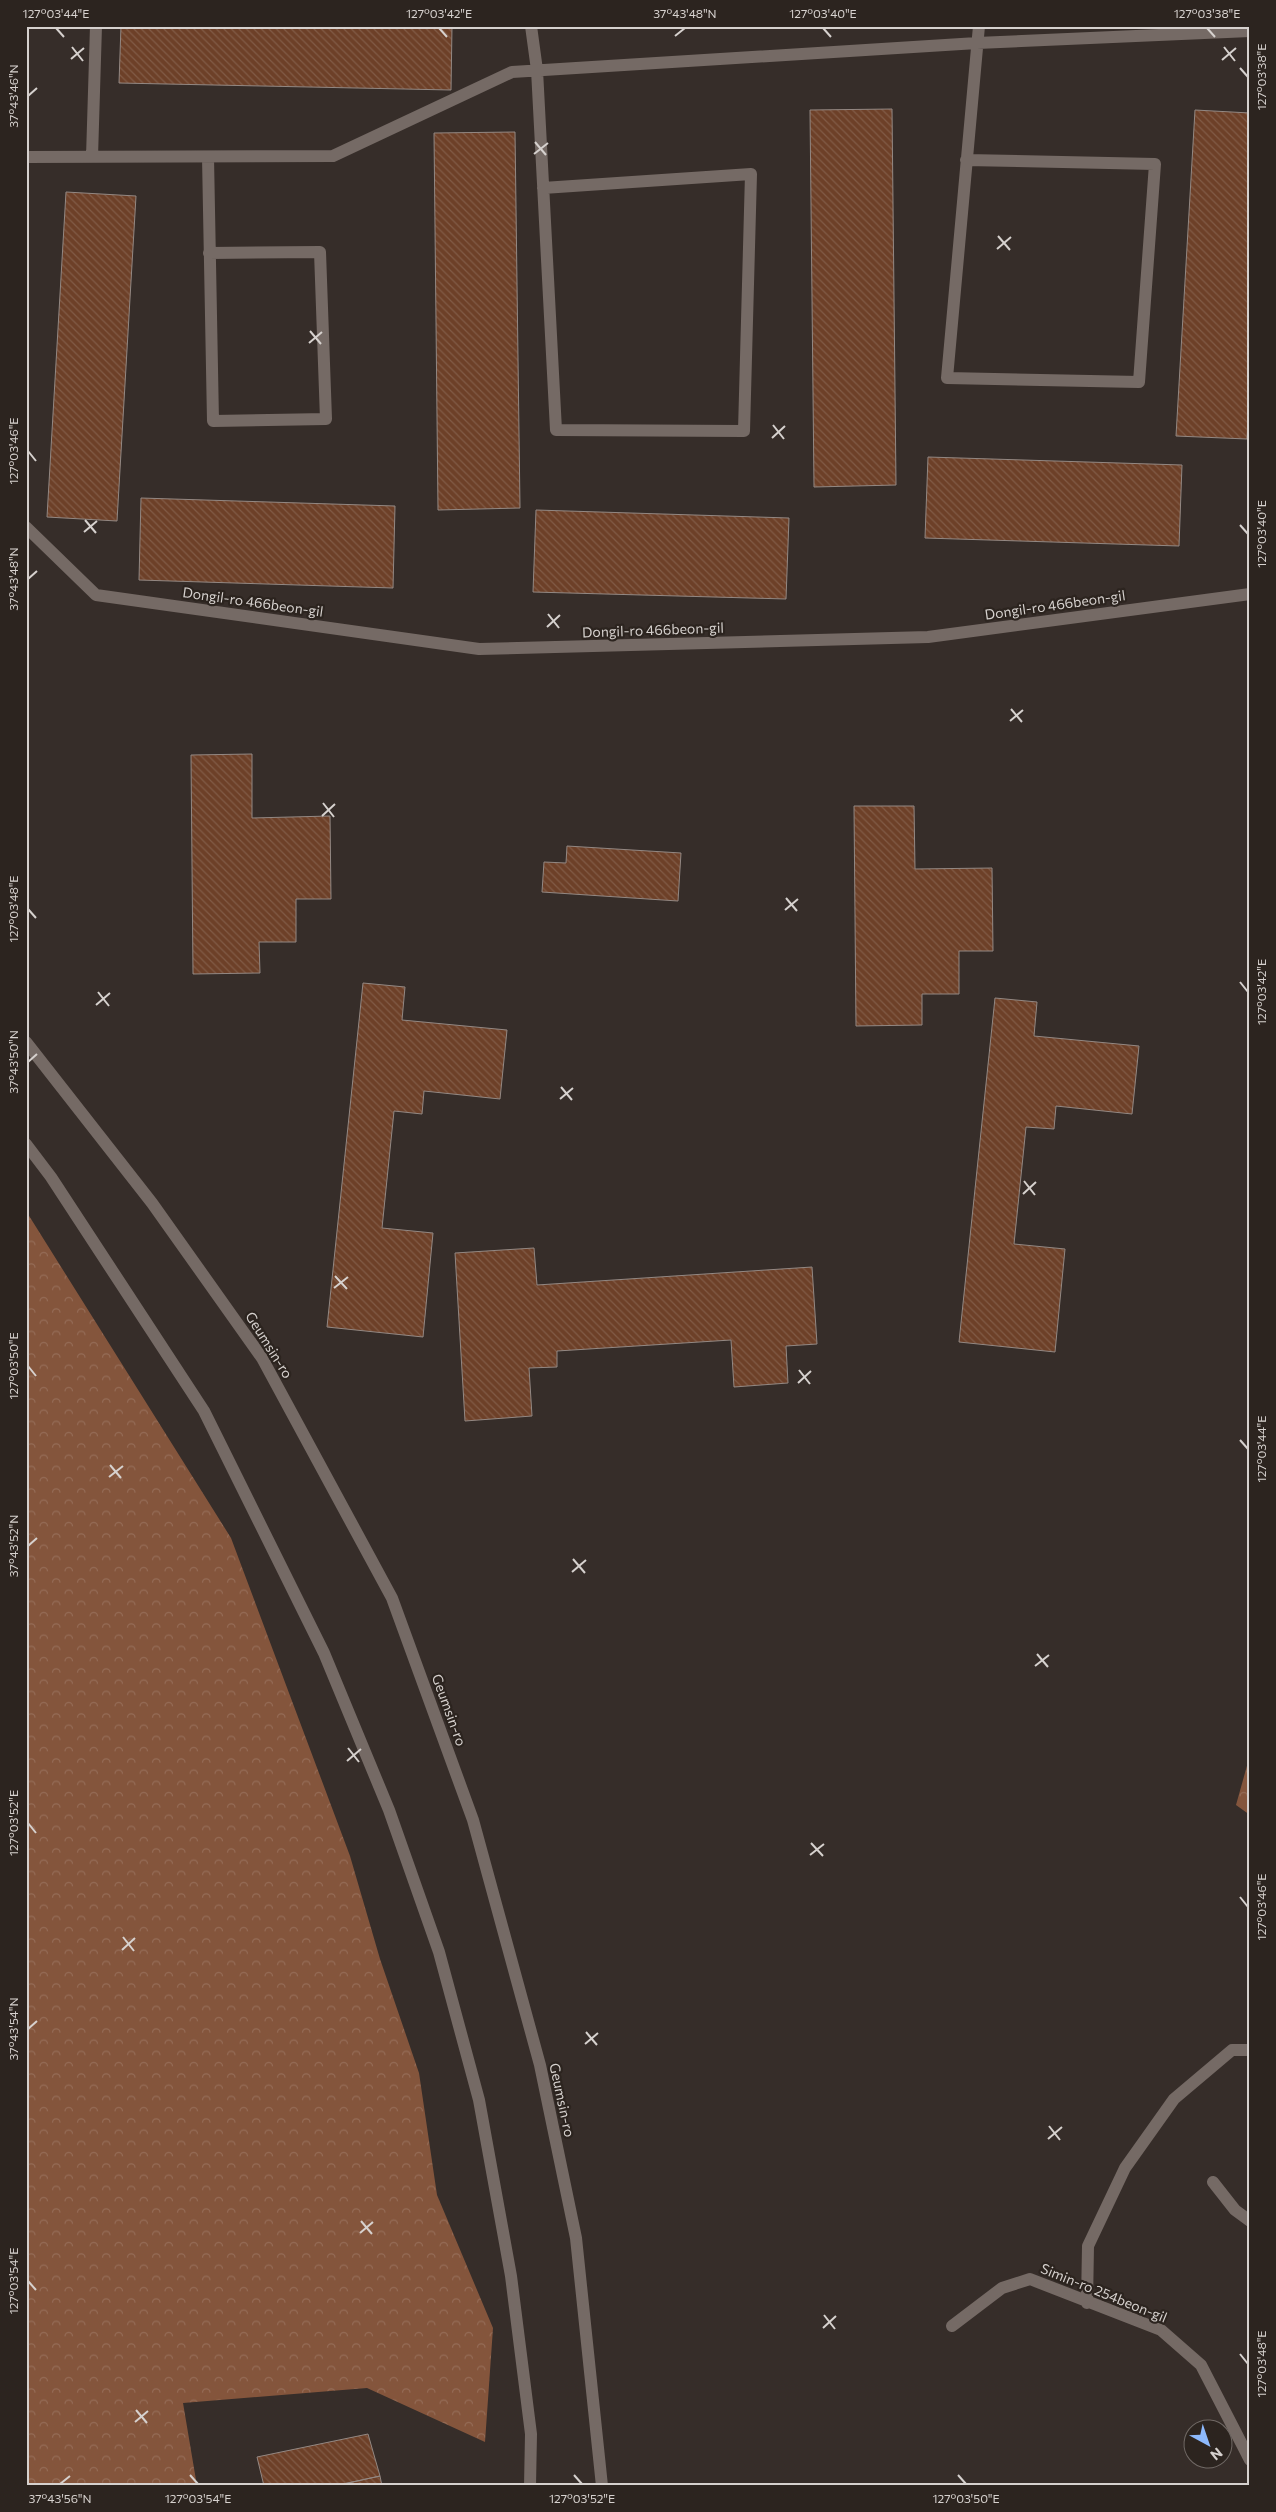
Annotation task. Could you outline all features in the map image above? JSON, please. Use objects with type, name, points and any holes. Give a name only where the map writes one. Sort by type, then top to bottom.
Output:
[{"type":"street","points":[[92,157],[96,26]]},
{"type":"street","points":[[531,26],[537,70],[543,188],[556,430],[744,431],[751,174],[543,188]]},
{"type":"street","points":[[966,160],[1156,164],[1139,382],[947,378],[966,160],[977,43],[978,26]]},
{"type":"street","points":[[26,158],[333,156],[512,72],[977,43],[1250,31]]},
{"type":"street","points":[[208,157],[209,254],[213,421],[326,419],[320,252],[209,254]]},
{"type":"street","name":"Dongil-ro 466beon-gil","points":[[26,527],[96,595],[479,649],[928,637],[1250,594]]},
{"type":"street","name":"Geumsin-ro","points":[[26,1042],[152,1203],[262,1358],[392,1598],[473,1820],[540,2066],[576,2238],[602,2486]]},
{"type":"street","points":[[26,1144],[52,1177],[204,1411],[324,1654],[389,1810],[439,1952],[479,2100],[511,2276],[530,2434],[530,2486]]},
{"type":"street","points":[[1087,2302],[1088,2246],[1125,2168],[1174,2099],[1232,2050],[1250,2050]]},
{"type":"street","points":[[1213,2182],[1235,2210],[1250,2221]]},
{"type":"street","name":"Simin-ro 254beon-gil","points":[[952,2326],[1002,2288],[1030,2279],[1161,2330],[1201,2365],[1250,2460]]},
{"type":"green space","points":[[26,1211],[231,1538],[350,1856],[380,1959],[419,2073],[437,2195],[493,2328],[485,2442],[367,2388],[183,2403],[197,2486],[26,2486]]},
{"type":"green space","points":[[1250,1755],[1250,1815],[1236,1805]]},
{"type":"building","points":[[121,26],[452,26],[451,90],[119,83]]},
{"type":"building","points":[[892,109],[896,485],[814,487],[810,110]]},
{"type":"building","points":[[1195,110],[1250,113],[1250,385],[1247,439],[1176,436]]},
{"type":"building","points":[[515,132],[520,508],[438,510],[434,133]]},
{"type":"building","points":[[66,192],[136,196],[117,521],[47,517]]},
{"type":"building","points":[[928,457],[1182,465],[1179,546],[925,538]]},
{"type":"building","points":[[141,498],[395,506],[393,588],[139,580]]},
{"type":"building","points":[[536,510],[789,518],[786,599],[533,592]]},
{"type":"building","points":[[252,754],[252,818],[330,816],[331,899],[296,899],[296,942],[259,942],[260,973],[193,974],[191,755]]},
{"type":"building","points":[[854,806],[914,806],[915,869],[992,868],[993,951],[959,951],[959,994],[922,994],[922,1025],[856,1026]]},
{"type":"building","points":[[567,846],[681,853],[678,901],[542,892],[544,862],[566,863]]},
{"type":"building","points":[[363,983],[405,987],[402,1020],[507,1030],[500,1099],[424,1091],[422,1114],[394,1111],[382,1228],[433,1233],[423,1337],[327,1327]]},
{"type":"building","points":[[995,998],[1037,1002],[1034,1036],[1139,1046],[1132,1114],[1056,1106],[1054,1129],[1026,1127],[1014,1244],[1065,1249],[1055,1352],[959,1342]]},
{"type":"building","points":[[534,1248],[537,1285],[812,1267],[817,1344],[786,1346],[788,1383],[734,1387],[731,1340],[557,1351],[557,1367],[529,1368],[532,1416],[465,1421],[455,1253]]},
{"type":"building","points":[[368,2434],[380,2476],[334,2486],[264,2486],[257,2457]]},
{"type":"building","points":[[380,2476],[382,2486],[334,2486]]}]
